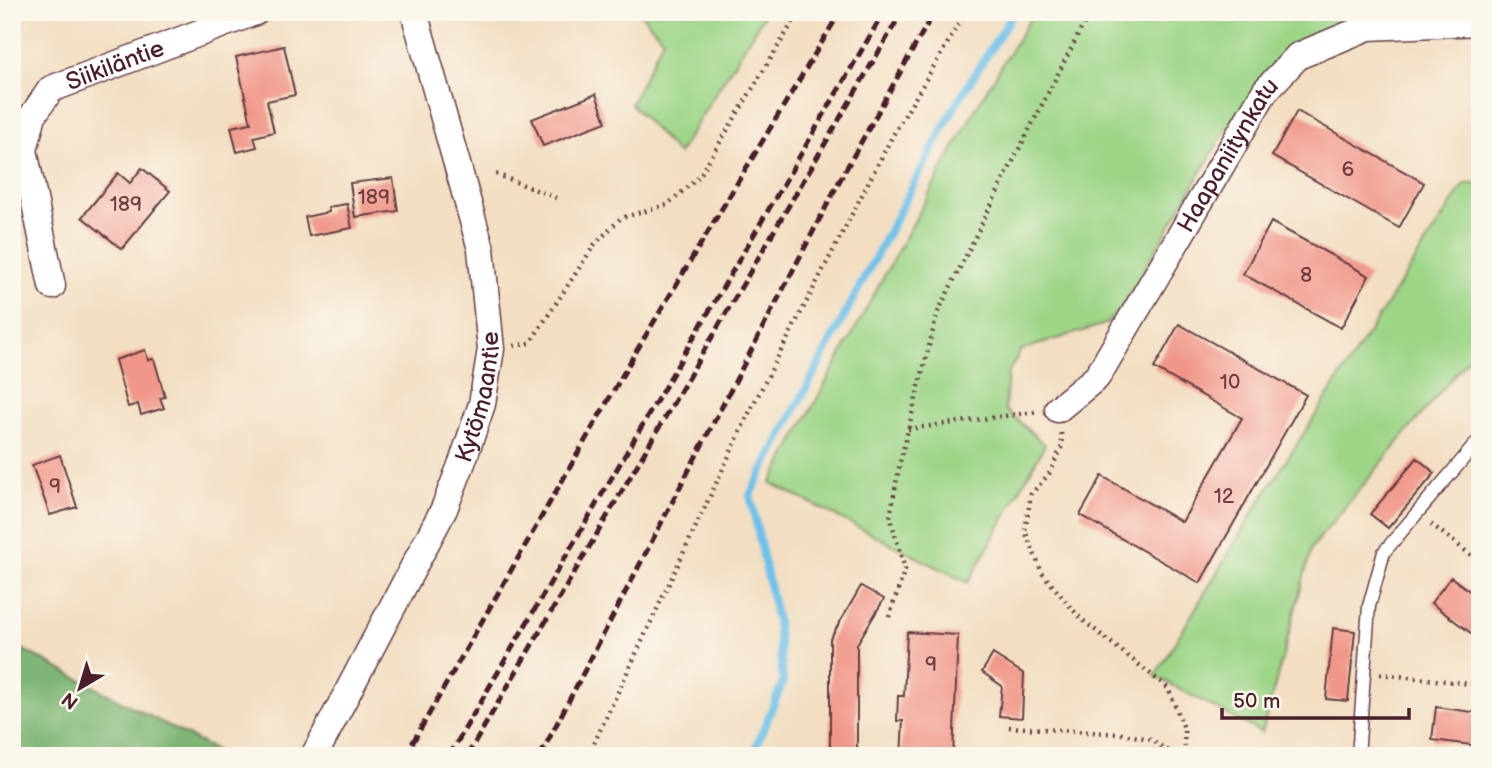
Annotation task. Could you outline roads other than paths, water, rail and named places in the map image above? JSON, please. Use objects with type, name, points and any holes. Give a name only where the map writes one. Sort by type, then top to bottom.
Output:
[{"type":"street","name":"Siikiläntie","points":[[52,286],[24,150],[33,115],[51,89],[255,12]]},
{"type":"street","name":"Kytömaantie","points":[[314,756],[444,509],[482,404],[491,349],[481,249],[414,12]]},
{"type":"street","name":"Haapaniitynkatu","points":[[1058,409],[1097,377],[1265,90],[1298,56],[1368,27],[1480,22]]},
{"type":"lane","points":[[1358,756],[1369,606],[1384,552],[1480,439]]},
{"type":"waterway","points":[[752,756],[783,682],[777,621],[750,495],[956,104],[1014,12]]},
{"type":"railway","points":[[405,756],[634,355],[840,12]]},
{"type":"railway","points":[[449,756],[884,12]]},
{"type":"railway","points":[[467,756],[902,12]]},
{"type":"railway","points":[[540,756],[841,178],[934,12]]}]
